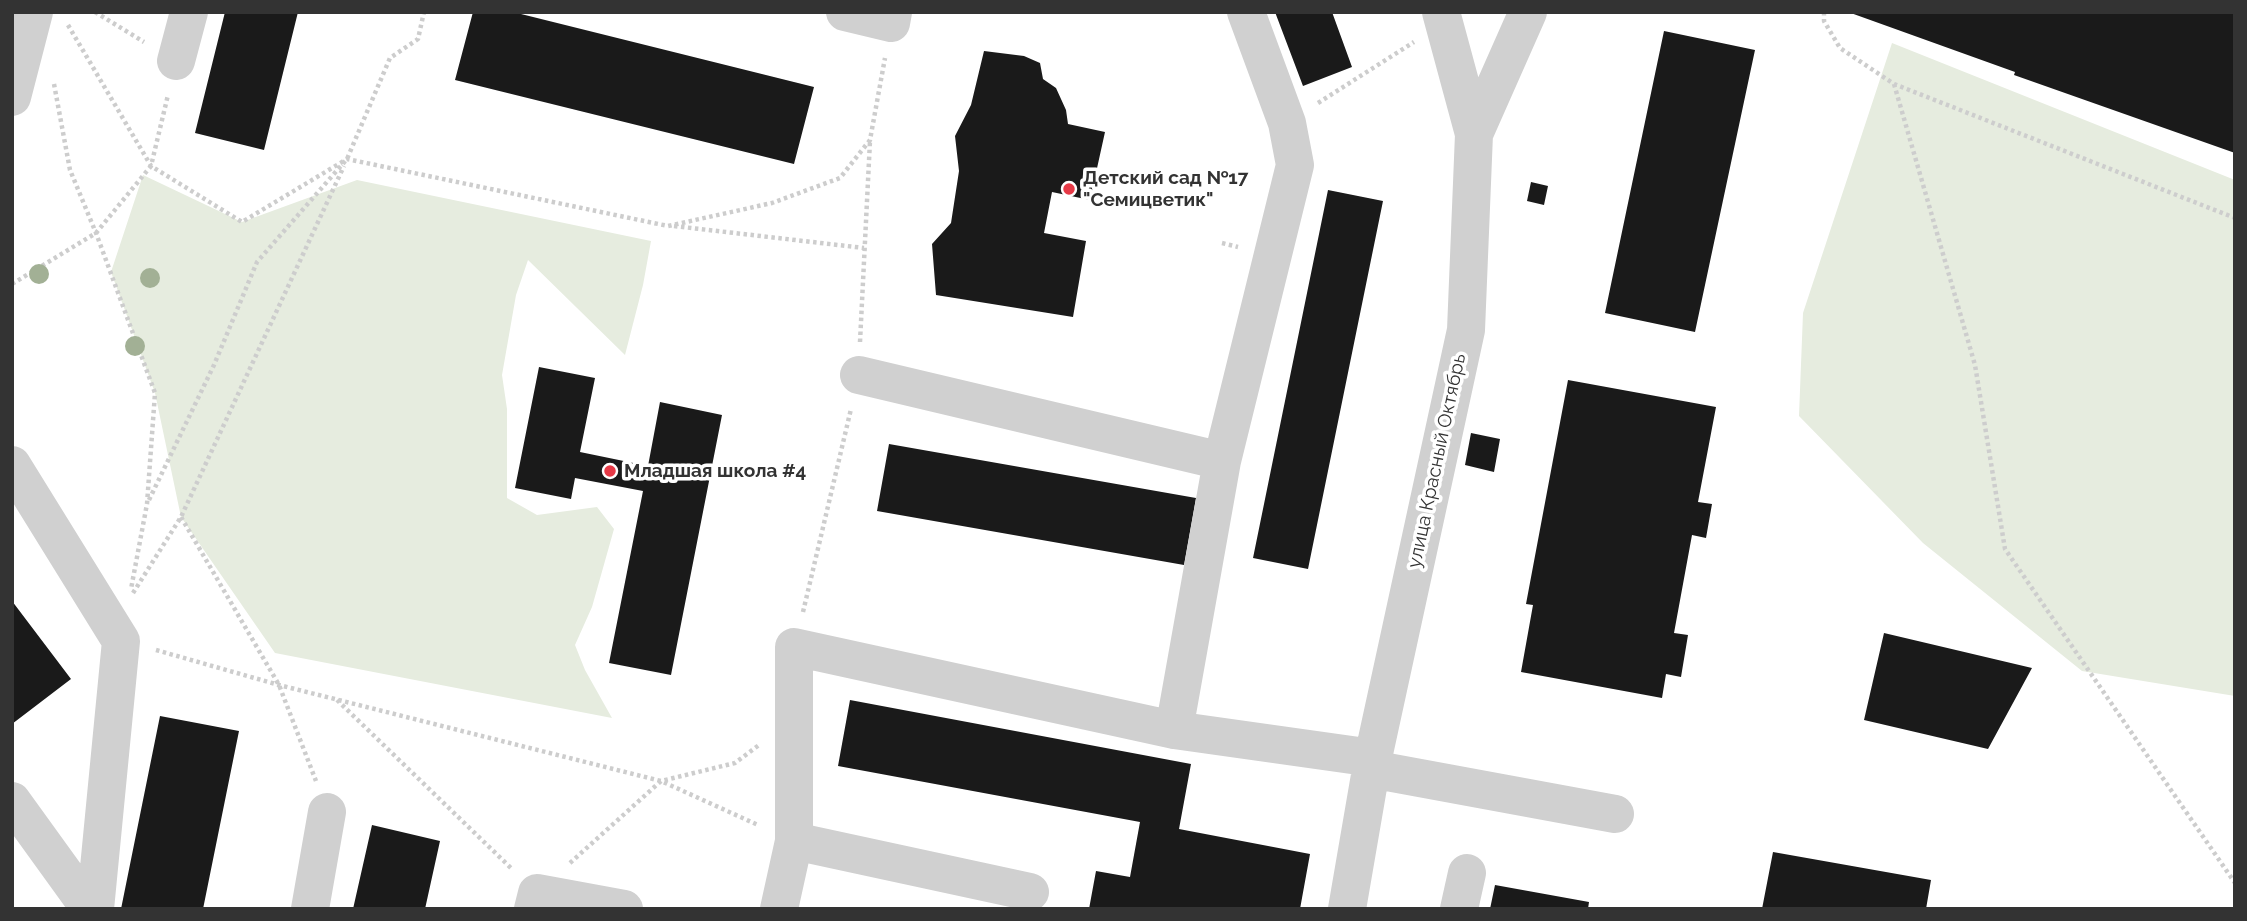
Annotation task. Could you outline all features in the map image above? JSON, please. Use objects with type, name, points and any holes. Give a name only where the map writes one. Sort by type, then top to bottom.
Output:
[{"type":"street","points":[[176,61],[189,12]]},
{"type":"street","points":[[845,12],[892,18]]},
{"type":"street","points":[[1174,730],[1222,461],[1295,165],[1287,123],[1246,12]]},
{"type":"street","points":[[1474,134],[1528,12]]},
{"type":"street","name":"улица Красный Октябрь","points":[[1348,909],[1372,763],[1466,330],[1474,134],[1442,17]]},
{"type":"street","points":[[12,97],[51,18]]},
{"type":"street","points":[[859,375],[1222,461]]},
{"type":"street","points":[[12,465],[121,640],[95,909]]},
{"type":"street","points":[[779,909],[794,841],[794,647],[1174,730],[1372,763],[1615,814]]},
{"type":"street","points":[[12,801],[90,909]]},
{"type":"street","points":[[310,909],[327,811]]},
{"type":"street","points":[[794,841],[1030,892]]},
{"type":"street","points":[[535,901],[624,909]]},
{"type":"path","points":[[12,285],[96,233],[151,166],[176,61],[95,12]]},
{"type":"path","points":[[54,82],[70,170],[155,393],[147,503],[128,600],[181,517],[347,159],[390,58],[418,39],[424,12]]},
{"type":"path","points":[[1824,12],[1824,21],[1840,48],[1894,85],[2235,218]]},
{"type":"path","points":[[1287,123],[1442,17]]},
{"type":"path","points":[[51,18],[151,166],[242,222],[347,159],[668,226],[864,248]]},
{"type":"path","points":[[794,647],[859,375],[870,140],[892,18]]},
{"type":"path","points":[[1894,85],[1975,365],[2005,549],[2235,883]]},
{"type":"path","points":[[668,226],[772,202],[841,178],[870,140]]},
{"type":"path","points":[[147,503],[214,365],[257,262],[347,159]]},
{"type":"path","points":[[181,517],[279,685],[327,811]]},
{"type":"path","points":[[121,640],[279,685],[661,781],[794,841]]},
{"type":"path","points":[[337,700],[535,901],[661,781],[734,763],[794,719]]},
{"type":"shaded area","points":[[1892,43],[2235,180],[2235,696],[2082,671],[1923,543],[1799,416],[1803,313]]},
{"type":"shaded area","points":[[143,175],[242,222],[357,180],[651,241],[625,355],[528,260],[516,295],[502,375],[507,409],[507,498],[537,515],[597,507],[614,529],[592,607],[575,645],[585,670],[612,718],[275,653],[181,517],[155,393],[111,272]]},
{"type":"building","points":[[225,12],[298,12],[264,150],[195,133]]},
{"type":"building","points":[[473,12],[513,12],[814,87],[794,164],[455,80]]},
{"type":"building","points":[[1275,12],[1332,12],[1352,67],[1303,86]]},
{"type":"building","points":[[1848,12],[2235,12],[2235,153],[2014,75],[2015,72]]},
{"type":"building","points":[[1664,31],[1755,50],[1695,332],[1605,313]]},
{"type":"building","points":[[984,51],[1024,56],[1040,63],[1043,79],[1056,88],[1066,110],[1068,124],[1105,132],[1090,200],[1052,192],[1044,233],[1086,241],[1073,317],[936,295],[932,244],[951,223],[959,171],[955,136],[971,105]]},
{"type":"building","points":[[1531,182],[1548,186],[1544,205],[1527,201]]},
{"type":"building","points":[[1328,190],[1383,201],[1308,569],[1253,558]]},
{"type":"building","points":[[539,367],[595,378],[580,452],[648,466],[660,402],[722,415],[671,675],[609,663],[643,491],[575,478],[571,499],[515,488]]},
{"type":"building","points":[[1568,380],[1716,407],[1698,502],[1712,504],[1706,538],[1692,535],[1674,633],[1688,635],[1681,677],[1666,674],[1662,698],[1521,672],[1533,605],[1526,604]]},
{"type":"building","points":[[1471,433],[1500,439],[1494,472],[1465,465]]},
{"type":"building","points":[[889,444],[1196,498],[1184,565],[877,511]]},
{"type":"building","points":[[12,601],[71,679],[12,724]]},
{"type":"building","points":[[1884,633],[2032,668],[1988,749],[1864,720]]},
{"type":"building","points":[[850,700],[1191,764],[1179,829],[1310,854],[1300,909],[1089,909],[1096,871],[1130,877],[1140,822],[838,766]]},
{"type":"building","points":[[160,716],[239,731],[203,909],[121,909]]},
{"type":"building","points":[[372,825],[440,841],[425,909],[353,909]]},
{"type":"building","points":[[1773,852],[1931,880],[1926,909],[1762,909]]},
{"type":"building","points":[[1495,885],[1589,902],[1588,909],[1490,909]]},
{"type":"place","name":"Детский сад №17 \"Семицветик\"","points":[[1069,189]]},
{"type":"place","name":"Младшая школа #4","points":[[610,471]]}]
